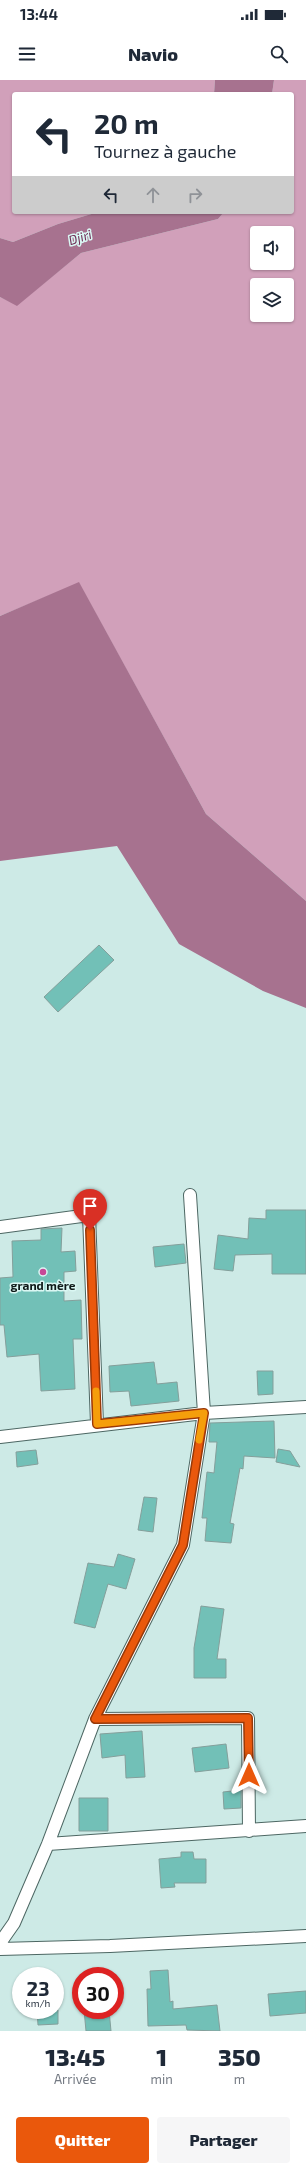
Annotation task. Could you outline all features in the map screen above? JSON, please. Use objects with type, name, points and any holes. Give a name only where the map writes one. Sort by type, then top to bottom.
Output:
[{"type":"street","points":[[0,1943],[14,1923],[48,1844],[95,1719],[183,1545],[204,1413],[190,1195]]},
{"type":"street","points":[[0,1227],[89,1215],[97,1424]]},
{"type":"street","points":[[0,1437],[77,1429],[97,1424],[204,1413],[306,1407]]},
{"type":"street","points":[[95,1719],[248,1718],[249,1831]]},
{"type":"street","points":[[48,1844],[306,1826]]},
{"type":"street","points":[[0,1949],[110,1946],[306,1936]]},
{"type":"shaded area","points":[[0,80],[215,80],[214,92],[12,92],[12,214],[91,214],[58,224],[13,242],[0,238]]},
{"type":"shaded area","points":[[274,80],[306,80],[306,901],[206,814],[79,583],[0,616],[0,297],[17,305],[81,253],[218,219],[222,214],[294,214],[294,92],[272,92]]},
{"type":"water","points":[[215,80],[274,80],[272,92],[214,92]]},
{"type":"water","name":"Djiri","points":[[91,214],[222,214],[218,219],[81,253],[17,306],[0,297],[0,238],[13,242],[58,224]]},
{"type":"water","points":[[79,582],[206,814],[306,901],[306,1008],[263,991],[179,944],[117,846],[0,861],[0,616]]},
{"type":"building","points":[[99,945],[114,960],[58,1012],[44,997]]},
{"type":"building","points":[[266,1210],[306,1210],[306,1274],[272,1274],[272,1254],[235,1255],[233,1271],[214,1269],[218,1235],[248,1239],[249,1218],[266,1219]]},
{"type":"building","points":[[62,1228],[61,1252],[75,1251],[76,1271],[64,1272],[64,1301],[81,1300],[82,1339],[73,1339],[75,1389],[41,1391],[39,1354],[7,1357],[4,1325],[0,1325],[0,1278],[13,1277],[12,1241],[41,1240],[41,1229]]},
{"type":"building","points":[[184,1244],[186,1263],[155,1267],[153,1247]]},
{"type":"building","points":[[154,1362],[157,1384],[177,1382],[179,1401],[131,1406],[129,1391],[110,1392],[109,1366]]},
{"type":"building","points":[[257,1371],[273,1371],[273,1394],[258,1395]]},
{"type":"building","points":[[274,1421],[275,1458],[244,1456],[243,1469],[240,1468],[230,1523],[234,1524],[231,1543],[205,1541],[207,1518],[202,1518],[207,1472],[214,1473],[217,1442],[209,1442],[210,1423]]},
{"type":"building","points":[[278,1449],[290,1451],[300,1467],[276,1462]]},
{"type":"building","points":[[36,1450],[38,1464],[17,1467],[16,1452]]},
{"type":"building","points":[[144,1497],[157,1498],[153,1532],[138,1530]]},
{"type":"building","points":[[118,1554],[135,1559],[126,1589],[108,1584],[95,1628],[74,1623],[88,1563],[114,1567]]},
{"type":"building","points":[[201,1606],[224,1609],[217,1659],[226,1659],[226,1678],[194,1678],[194,1648]]},
{"type":"building","points":[[142,1731],[145,1777],[126,1778],[125,1755],[102,1758],[100,1734]]},
{"type":"building","points":[[226,1744],[229,1768],[195,1772],[192,1748]]},
{"type":"building","points":[[241,1790],[241,1808],[224,1809],[223,1792]]},
{"type":"building","points":[[79,1798],[108,1798],[108,1831],[79,1831]]},
{"type":"building","points":[[181,1852],[193,1852],[194,1859],[206,1859],[206,1883],[174,1883],[175,1887],[161,1888],[159,1859],[181,1857]]},
{"type":"building","points":[[168,1970],[170,2002],[173,2001],[173,2009],[217,2005],[220,2031],[187,2030],[186,2025],[148,2026],[147,1989],[151,1989],[150,1971]]},
{"type":"building","points":[[306,1991],[306,2013],[270,2016],[268,1994]]},
{"type":"building","points":[[38,2019],[58,2019],[58,2024],[38,2025]]},
{"type":"building","points":[[85,2019],[110,2019],[111,2031],[86,2031]]},
{"type":"slow traffic","points":[[96,1391],[97,1424],[204,1413],[199,1440]]},
{"type":"place","name":"grand mère","points":[[43,1272]]},
{"type":"route","points":[[90,1230],[97,1424],[204,1413],[183,1545],[95,1719],[248,1718],[249,1775]]}]
